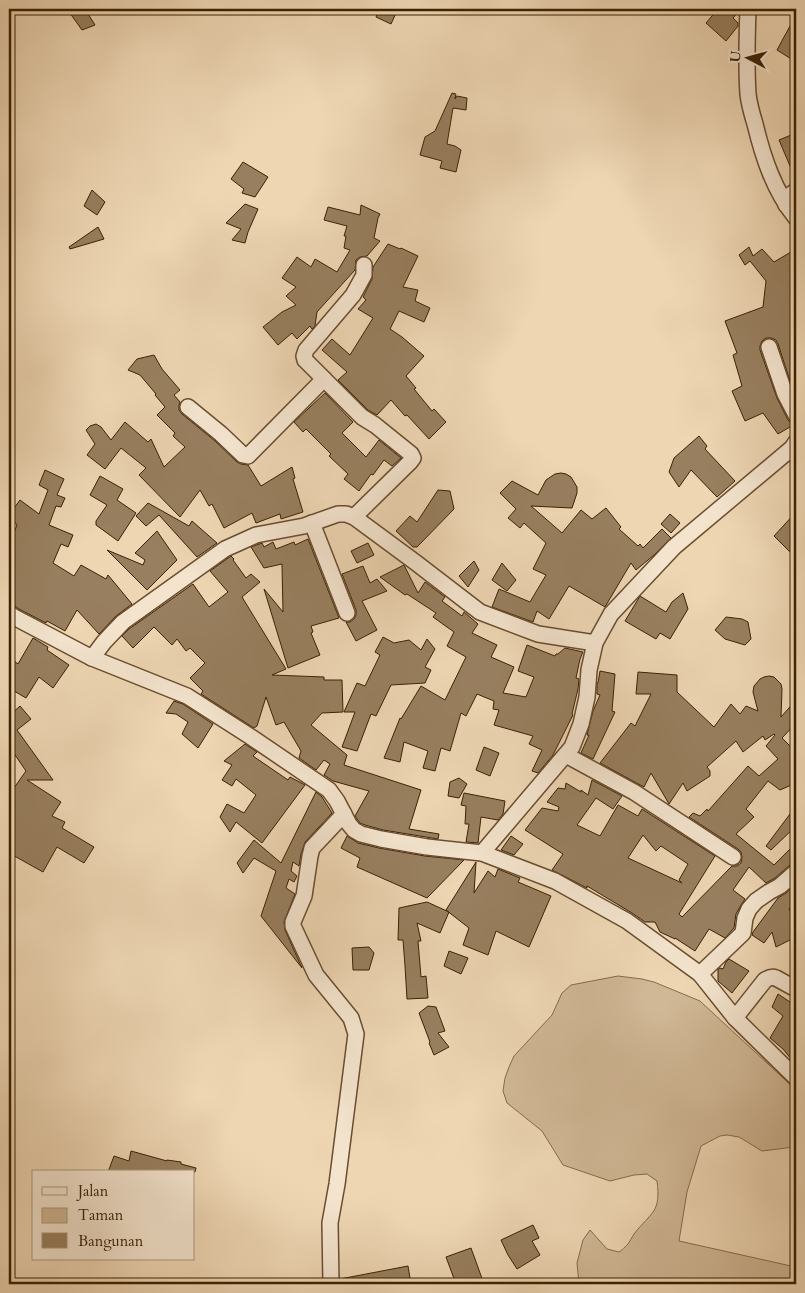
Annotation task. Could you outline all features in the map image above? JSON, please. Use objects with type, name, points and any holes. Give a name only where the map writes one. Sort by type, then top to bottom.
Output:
[{"type":"street","points":[[748,9],[746,51],[748,96],[766,162],[786,205],[796,218]]},
{"type":"street","points":[[786,205],[790,194],[796,191]]},
{"type":"street","points":[[354,517],[413,458],[412,454],[375,424],[362,417],[305,360],[306,350],[353,295],[364,275],[364,265]]},
{"type":"street","points":[[769,347],[785,394],[796,415]]},
{"type":"street","points":[[188,407],[243,455],[248,456],[324,378]]},
{"type":"street","points":[[482,853],[572,747],[581,724],[587,697],[595,642],[611,614],[674,547],[792,448],[796,442]]},
{"type":"street","points":[[92,658],[123,622],[226,549],[256,535],[304,526],[338,514],[354,517],[480,612],[538,634],[595,642]]},
{"type":"street","points":[[312,523],[347,613]]},
{"type":"street","points":[[11,620],[92,658],[187,696],[329,790],[349,824],[361,834],[427,847],[482,853],[555,881],[627,921],[700,974],[735,1018],[796,1078]]},
{"type":"street","points":[[566,755],[634,792],[733,857]]},
{"type":"street","points":[[331,1284],[330,1223],[337,1184],[356,1034],[351,1018],[316,975],[292,922],[304,896],[312,848],[344,814]]},
{"type":"street","points":[[700,974],[743,933],[745,918],[749,909],[756,901],[780,886],[796,872]]},
{"type":"street","points":[[735,1018],[765,980],[772,976],[796,989]]},
{"type":"green space","points":[[618,976],[654,982],[700,1001],[796,1090],[796,1145],[794,1147],[762,1151],[739,1137],[727,1135],[720,1136],[701,1146],[687,1192],[679,1241],[791,1266],[796,1265],[796,1284],[579,1284],[577,1263],[583,1240],[590,1230],[607,1249],[619,1252],[628,1244],[654,1211],[658,1200],[657,1181],[647,1174],[610,1181],[563,1165],[542,1131],[507,1103],[503,1091],[505,1078],[514,1056],[552,1015],[562,993],[571,985]]},
{"type":"building","points":[[67,9],[85,9],[95,25],[82,30]]},
{"type":"building","points":[[379,9],[387,9],[396,13],[391,24],[376,17]]},
{"type":"building","points":[[718,9],[739,9],[733,18],[738,23],[738,26],[726,41],[706,23]]},
{"type":"building","points":[[796,15],[796,62],[777,50]]},
{"type":"building","points":[[452,93],[456,94],[455,99],[457,96],[467,98],[466,110],[453,108],[447,144],[461,150],[456,172],[440,168],[442,161],[420,155],[425,137],[435,131]]},
{"type":"building","points":[[796,133],[796,180],[779,140]]},
{"type":"building","points":[[243,162],[268,177],[255,197],[242,193],[244,189],[231,179]]},
{"type":"building","points":[[92,190],[105,202],[97,215],[84,206]]},
{"type":"building","points":[[245,204],[258,209],[245,243],[232,240],[241,229],[226,223]]},
{"type":"building","points":[[361,205],[380,214],[374,238],[380,241],[367,256],[356,260],[355,270],[317,312],[315,326],[312,329],[310,326],[297,339],[292,333],[278,345],[263,327],[282,312],[296,305],[286,296],[296,287],[282,278],[297,257],[311,267],[315,259],[337,272],[350,250],[344,248],[346,236],[344,236],[347,226],[324,220],[328,207],[360,215]]},
{"type":"building","points":[[98,227],[104,239],[70,249],[69,247]]},
{"type":"building","points":[[388,244],[418,256],[403,287],[418,290],[415,301],[430,308],[424,322],[399,311],[390,329],[424,356],[406,376],[432,411],[434,409],[446,422],[429,439],[391,400],[377,415],[368,410],[338,380],[347,372],[322,350],[332,339],[350,355],[373,318],[358,309],[366,300],[363,297],[372,279],[373,267]]},
{"type":"building","points":[[749,247],[753,256],[762,249],[774,262],[796,249],[796,384],[792,387],[776,340],[766,338],[760,346],[777,398],[788,420],[795,424],[778,434],[763,413],[745,421],[732,391],[742,386],[733,355],[737,353],[725,321],[763,307],[766,281],[750,261],[745,265],[739,255]]},
{"type":"building","points":[[154,355],[162,369],[180,390],[174,395],[180,402],[179,410],[182,414],[237,462],[248,465],[261,486],[292,467],[295,478],[293,479],[303,512],[281,519],[280,514],[256,523],[252,513],[224,528],[212,504],[209,506],[200,490],[180,517],[139,475],[146,468],[121,448],[105,469],[87,455],[95,444],[86,430],[96,424],[101,427],[111,440],[125,422],[148,442],[151,439],[164,467],[185,447],[173,436],[175,433],[157,415],[165,407],[156,394],[140,375],[128,370],[137,359]]},
{"type":"building","points":[[325,393],[353,422],[342,433],[366,457],[379,440],[401,458],[392,466],[384,460],[359,491],[344,479],[348,474],[329,456],[331,454],[306,429],[303,432],[294,422]]},
{"type":"building","points":[[699,436],[707,446],[705,449],[735,481],[717,497],[691,470],[679,487],[669,472],[674,458]]},
{"type":"building","points":[[45,470],[64,479],[57,495],[65,498],[61,507],[56,506],[49,525],[73,535],[68,547],[61,544],[53,563],[74,576],[81,565],[106,579],[108,575],[132,604],[116,616],[99,634],[77,610],[65,631],[9,604],[9,545],[17,525],[9,515],[20,500],[39,514],[48,490],[39,485]]},
{"type":"building","points":[[561,473],[571,477],[577,487],[572,508],[531,506],[562,533],[581,510],[592,519],[606,508],[621,527],[619,529],[638,546],[640,544],[643,548],[662,529],[671,538],[636,570],[631,563],[605,607],[569,586],[549,619],[537,611],[533,622],[492,607],[499,589],[530,602],[546,575],[533,569],[546,543],[524,523],[520,528],[508,518],[516,509],[500,493],[512,481],[538,495],[546,480],[555,474]]},
{"type":"building","points":[[100,476],[123,489],[117,500],[136,513],[118,541],[96,525],[96,521],[107,505],[90,495]]},
{"type":"building","points":[[438,490],[450,491],[454,509],[417,547],[413,547],[396,531],[410,516],[417,522]]},
{"type":"building","points":[[148,503],[189,526],[192,521],[217,543],[197,557],[159,515],[146,526],[136,516]]},
{"type":"building","points":[[796,512],[796,530],[791,536],[796,540],[796,558],[774,536]]},
{"type":"building","points":[[670,514],[680,523],[671,533],[661,524]]},
{"type":"building","points":[[157,531],[177,560],[147,590],[107,550],[143,565],[145,560],[135,553]]},
{"type":"building","points":[[308,539],[339,618],[311,626],[313,632],[311,633],[320,655],[288,668],[264,589],[283,612],[282,564],[264,568],[251,547],[262,543],[264,547],[273,542],[276,549],[294,542],[295,545]]},
{"type":"building","points":[[368,543],[374,555],[357,563],[351,551]]},
{"type":"building","points":[[231,556],[246,578],[251,574],[260,582],[242,597],[286,669],[272,675],[324,677],[324,680],[342,680],[343,712],[322,713],[311,725],[347,755],[344,765],[421,790],[409,829],[439,834],[438,839],[383,830],[360,823],[355,816],[369,791],[333,781],[324,775],[330,764],[324,760],[316,770],[299,758],[301,751],[284,722],[276,725],[266,697],[257,726],[254,728],[201,694],[203,691],[190,678],[205,663],[190,648],[186,651],[177,639],[172,645],[154,627],[133,648],[122,636],[129,629],[193,584],[209,607],[228,592],[210,571]]},
{"type":"building","points":[[474,561],[479,570],[468,587],[459,576]]},
{"type":"building","points":[[502,563],[516,580],[507,591],[492,580]]},
{"type":"building","points":[[404,565],[418,593],[425,582],[445,597],[442,601],[462,616],[464,612],[478,624],[472,633],[497,645],[491,657],[514,667],[503,693],[526,697],[534,677],[518,671],[527,645],[555,656],[565,648],[583,652],[576,678],[579,679],[573,715],[553,755],[538,773],[532,771],[542,750],[529,744],[533,736],[494,725],[499,710],[493,709],[494,701],[477,694],[466,716],[461,713],[450,751],[441,748],[435,771],[423,768],[428,751],[404,742],[400,762],[384,758],[400,718],[421,686],[445,700],[466,657],[447,646],[454,632],[433,617],[436,613],[407,594],[405,595],[380,577]]},
{"type":"building","points":[[363,566],[370,583],[377,579],[387,591],[362,601],[377,630],[356,641],[346,622],[354,619],[356,610],[342,574]]},
{"type":"building","points":[[683,593],[688,609],[670,639],[660,633],[656,639],[625,621],[640,596],[666,612],[672,602]]},
{"type":"building","points":[[726,617],[742,619],[748,622],[751,639],[745,645],[725,639],[715,630]]},
{"type":"building","points":[[383,637],[394,643],[409,640],[421,650],[427,639],[435,649],[425,667],[431,670],[425,683],[391,685],[376,716],[371,714],[357,751],[342,747],[355,712],[344,712],[357,683],[365,686],[380,655],[375,652]]},
{"type":"building","points":[[33,638],[48,647],[47,650],[69,665],[53,688],[39,677],[26,698],[9,688],[9,657],[18,664]]},
{"type":"building","points":[[600,671],[615,674],[612,711],[615,712],[593,759],[581,753],[589,735],[587,735],[593,711],[600,695],[597,694],[597,683]]},
{"type":"building","points":[[638,672],[677,675],[677,692],[714,727],[731,704],[740,714],[746,706],[758,711],[753,692],[754,686],[764,677],[774,677],[781,684],[781,717],[796,700],[796,723],[782,738],[796,752],[796,783],[780,790],[768,781],[746,809],[754,817],[736,834],[774,865],[790,849],[796,855],[796,863],[790,865],[766,883],[749,867],[733,890],[745,899],[736,914],[734,928],[725,938],[709,929],[695,951],[675,938],[660,932],[655,922],[645,922],[587,886],[587,888],[552,870],[563,854],[525,830],[542,808],[558,811],[559,807],[547,802],[558,788],[565,789],[566,783],[588,795],[592,780],[622,796],[613,809],[596,798],[577,825],[600,836],[618,805],[638,816],[642,809],[715,856],[679,914],[682,917],[732,866],[737,866],[741,863],[741,852],[738,849],[689,817],[693,813],[700,816],[707,809],[708,811],[748,766],[759,776],[778,759],[766,746],[775,735],[765,740],[763,736],[743,752],[736,741],[707,767],[710,771],[710,776],[687,791],[683,783],[669,804],[651,773],[644,787],[600,763],[631,723],[635,726],[651,694],[636,694]],"holes":[[[643,835],[656,851],[661,846],[688,864],[679,880],[682,883],[628,858]]]},
{"type":"building","points":[[174,701],[183,704],[213,724],[198,748],[182,734],[188,722],[176,714],[166,713]]},
{"type":"building","points":[[20,706],[31,719],[17,730],[53,780],[27,780],[61,802],[52,816],[65,822],[62,828],[94,847],[84,863],[57,847],[43,872],[9,853],[9,795],[26,771],[9,746],[9,716]]},
{"type":"building","points":[[245,744],[257,752],[253,756],[288,780],[290,777],[305,785],[262,843],[236,822],[230,832],[220,817],[227,804],[244,813],[256,795],[236,779],[232,786],[222,780],[232,765],[224,761]]},
{"type":"building","points":[[484,747],[499,753],[490,776],[476,770]]},
{"type":"building","points":[[459,778],[467,784],[459,798],[448,796],[450,782]]},
{"type":"building","points":[[316,792],[322,797],[332,813],[305,842],[299,866],[293,862],[291,871],[297,876],[294,882],[289,879],[286,888],[295,894],[284,922],[285,930],[302,968],[261,916],[276,871],[254,858],[243,873],[237,863],[254,840],[281,863]]},
{"type":"building","points":[[464,793],[505,801],[503,814],[498,820],[481,817],[478,843],[466,842],[469,824],[465,824],[466,806],[461,805]]},
{"type":"building","points":[[796,806],[796,826],[771,850],[766,846]]},
{"type":"building","points":[[347,836],[358,843],[379,848],[464,860],[427,898],[357,867],[360,858],[341,848]]},
{"type":"building","points":[[511,836],[523,844],[514,855],[501,850]]},
{"type":"building","points":[[476,862],[474,893],[488,871],[495,877],[498,869],[520,878],[518,882],[551,896],[529,947],[496,931],[488,955],[463,945],[469,928],[446,910]]},
{"type":"building","points":[[796,884],[796,901],[789,909],[796,920],[796,933],[790,940],[776,947],[772,932],[764,943],[752,935],[778,898]]},
{"type":"building","points":[[427,902],[449,912],[440,933],[417,923],[421,941],[418,941],[421,977],[426,976],[428,998],[407,999],[403,940],[398,940],[399,908]]},
{"type":"building","points":[[369,947],[374,953],[369,970],[353,970],[352,948]]},
{"type":"building","points":[[449,951],[468,958],[461,974],[444,966]]},
{"type":"building","points":[[729,959],[749,971],[732,993],[718,981],[718,969],[723,969]]},
{"type":"building","points":[[778,994],[796,1006],[796,1065],[783,1049],[770,1038],[783,1016],[772,1007]]},
{"type":"building","points":[[428,1006],[436,1007],[445,1031],[438,1033],[449,1047],[434,1055],[419,1013]]},
{"type":"building","points":[[131,1151],[167,1161],[181,1162],[181,1164],[196,1168],[195,1172],[195,1170],[109,1170],[114,1156],[129,1161]]},
{"type":"building","points":[[533,1225],[539,1238],[532,1241],[540,1255],[517,1269],[501,1240]]},
{"type":"building","points":[[471,1248],[484,1284],[456,1284],[446,1257]]},
{"type":"building","points":[[408,1266],[411,1284],[340,1284],[340,1279]]}]
